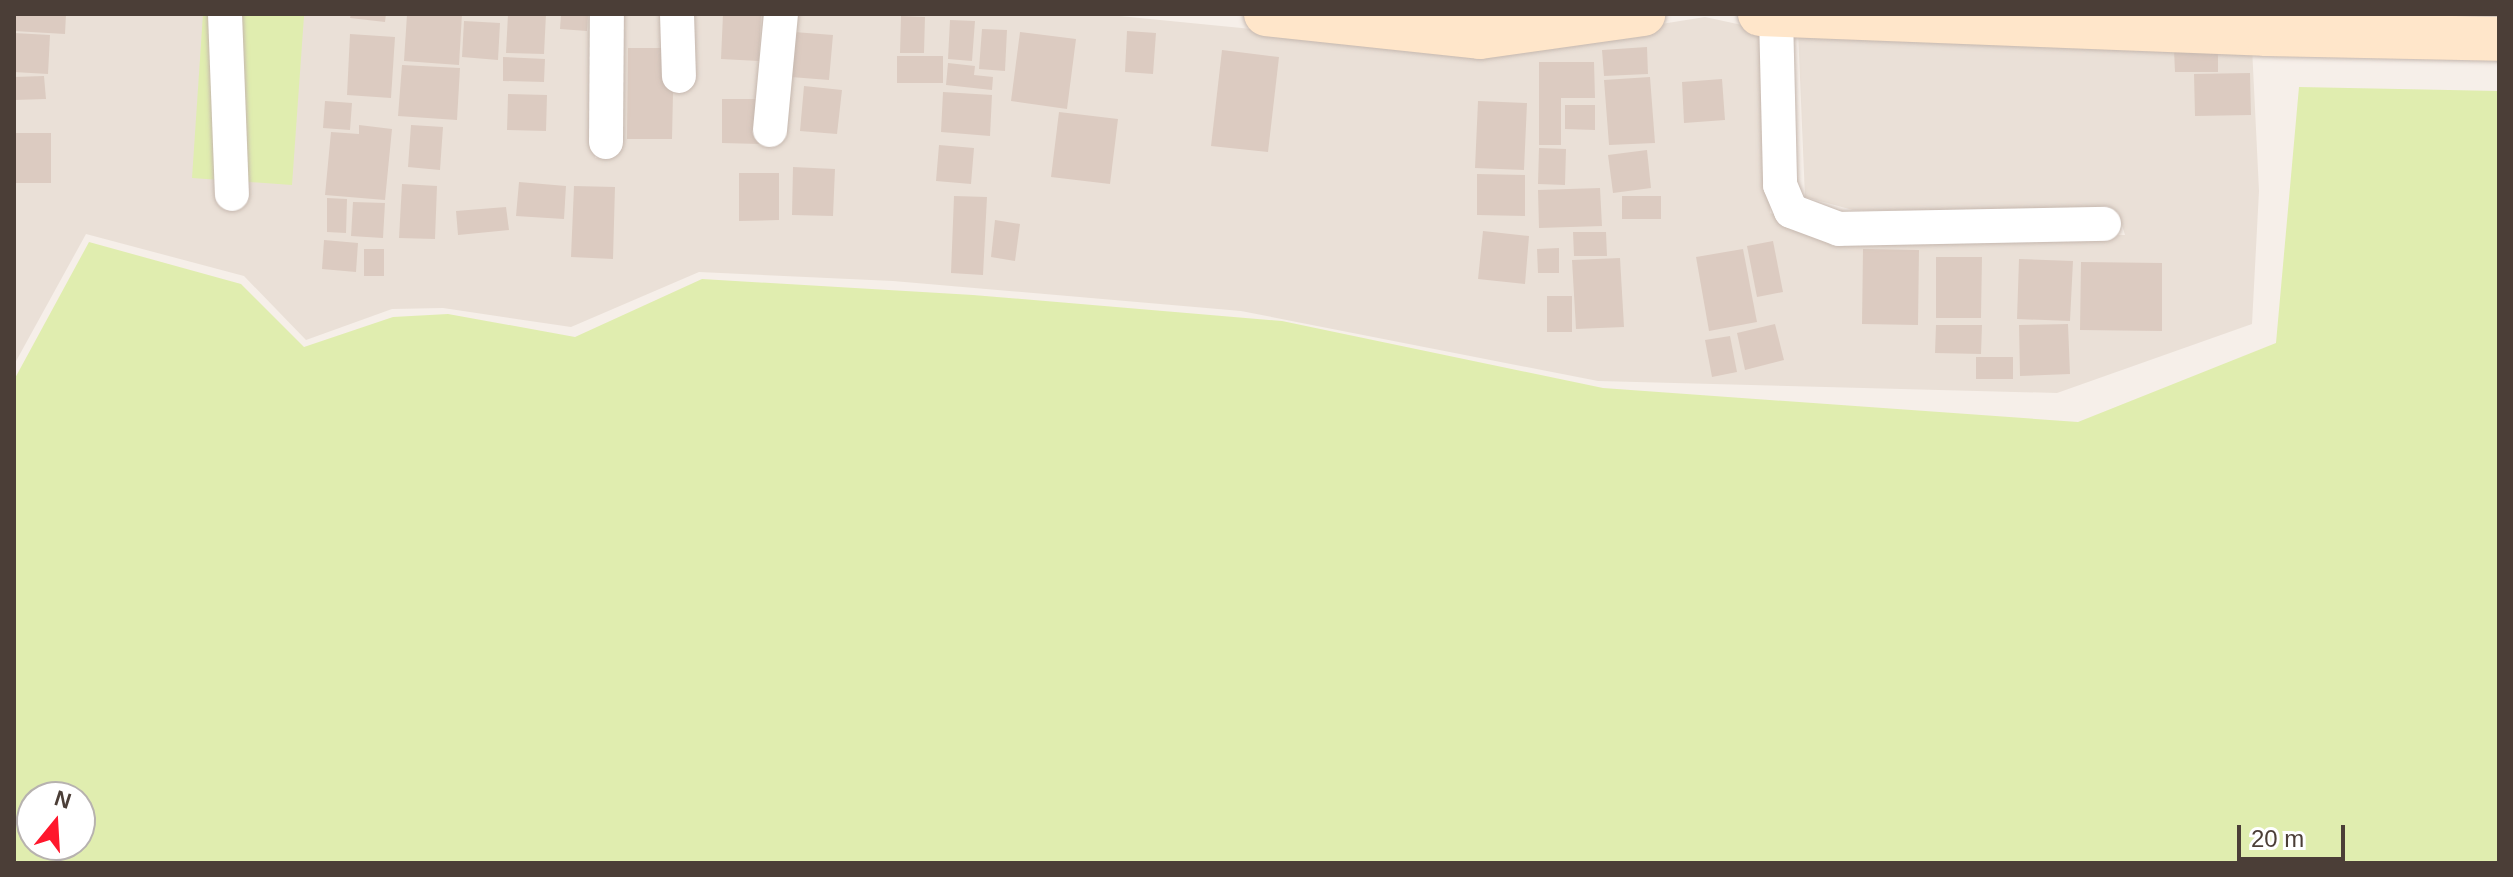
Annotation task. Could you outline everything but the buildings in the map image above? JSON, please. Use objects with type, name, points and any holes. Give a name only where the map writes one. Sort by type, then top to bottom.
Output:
[{"type":"street","points":[[225,14],[232,194]]},
{"type":"street","points":[[606,142],[607,14]]},
{"type":"street","points":[[677,14],[679,76]]},
{"type":"street","points":[[770,130],[781,14]]},
{"type":"street","points":[[1266,14],[1480,37],[1643,14]]},
{"type":"street","points":[[2104,224],[1839,229],[1791,211],[1780,185],[1768,15],[2499,39]]},
{"type":"shaded area","points":[[14,14],[594,14],[595,158],[615,155],[614,14],[1099,14],[1486,52],[1705,17],[1765,30],[1770,213],[1835,233],[2125,235],[2118,212],[1853,210],[1805,197],[1798,30],[2252,47],[2259,191],[2252,324],[2057,393],[1598,381],[1241,311],[893,281],[699,272],[571,327],[443,308],[392,309],[306,340],[244,276],[86,234],[15,363]]},
{"type":"green space","points":[[203,14],[304,16],[292,185],[192,178]]},
{"type":"green space","points":[[2299,87],[2499,91],[2499,863],[14,863],[14,380],[89,242],[241,284],[304,347],[393,317],[448,314],[575,337],[702,279],[973,295],[1282,321],[1603,388],[2078,422],[2276,343]]}]
